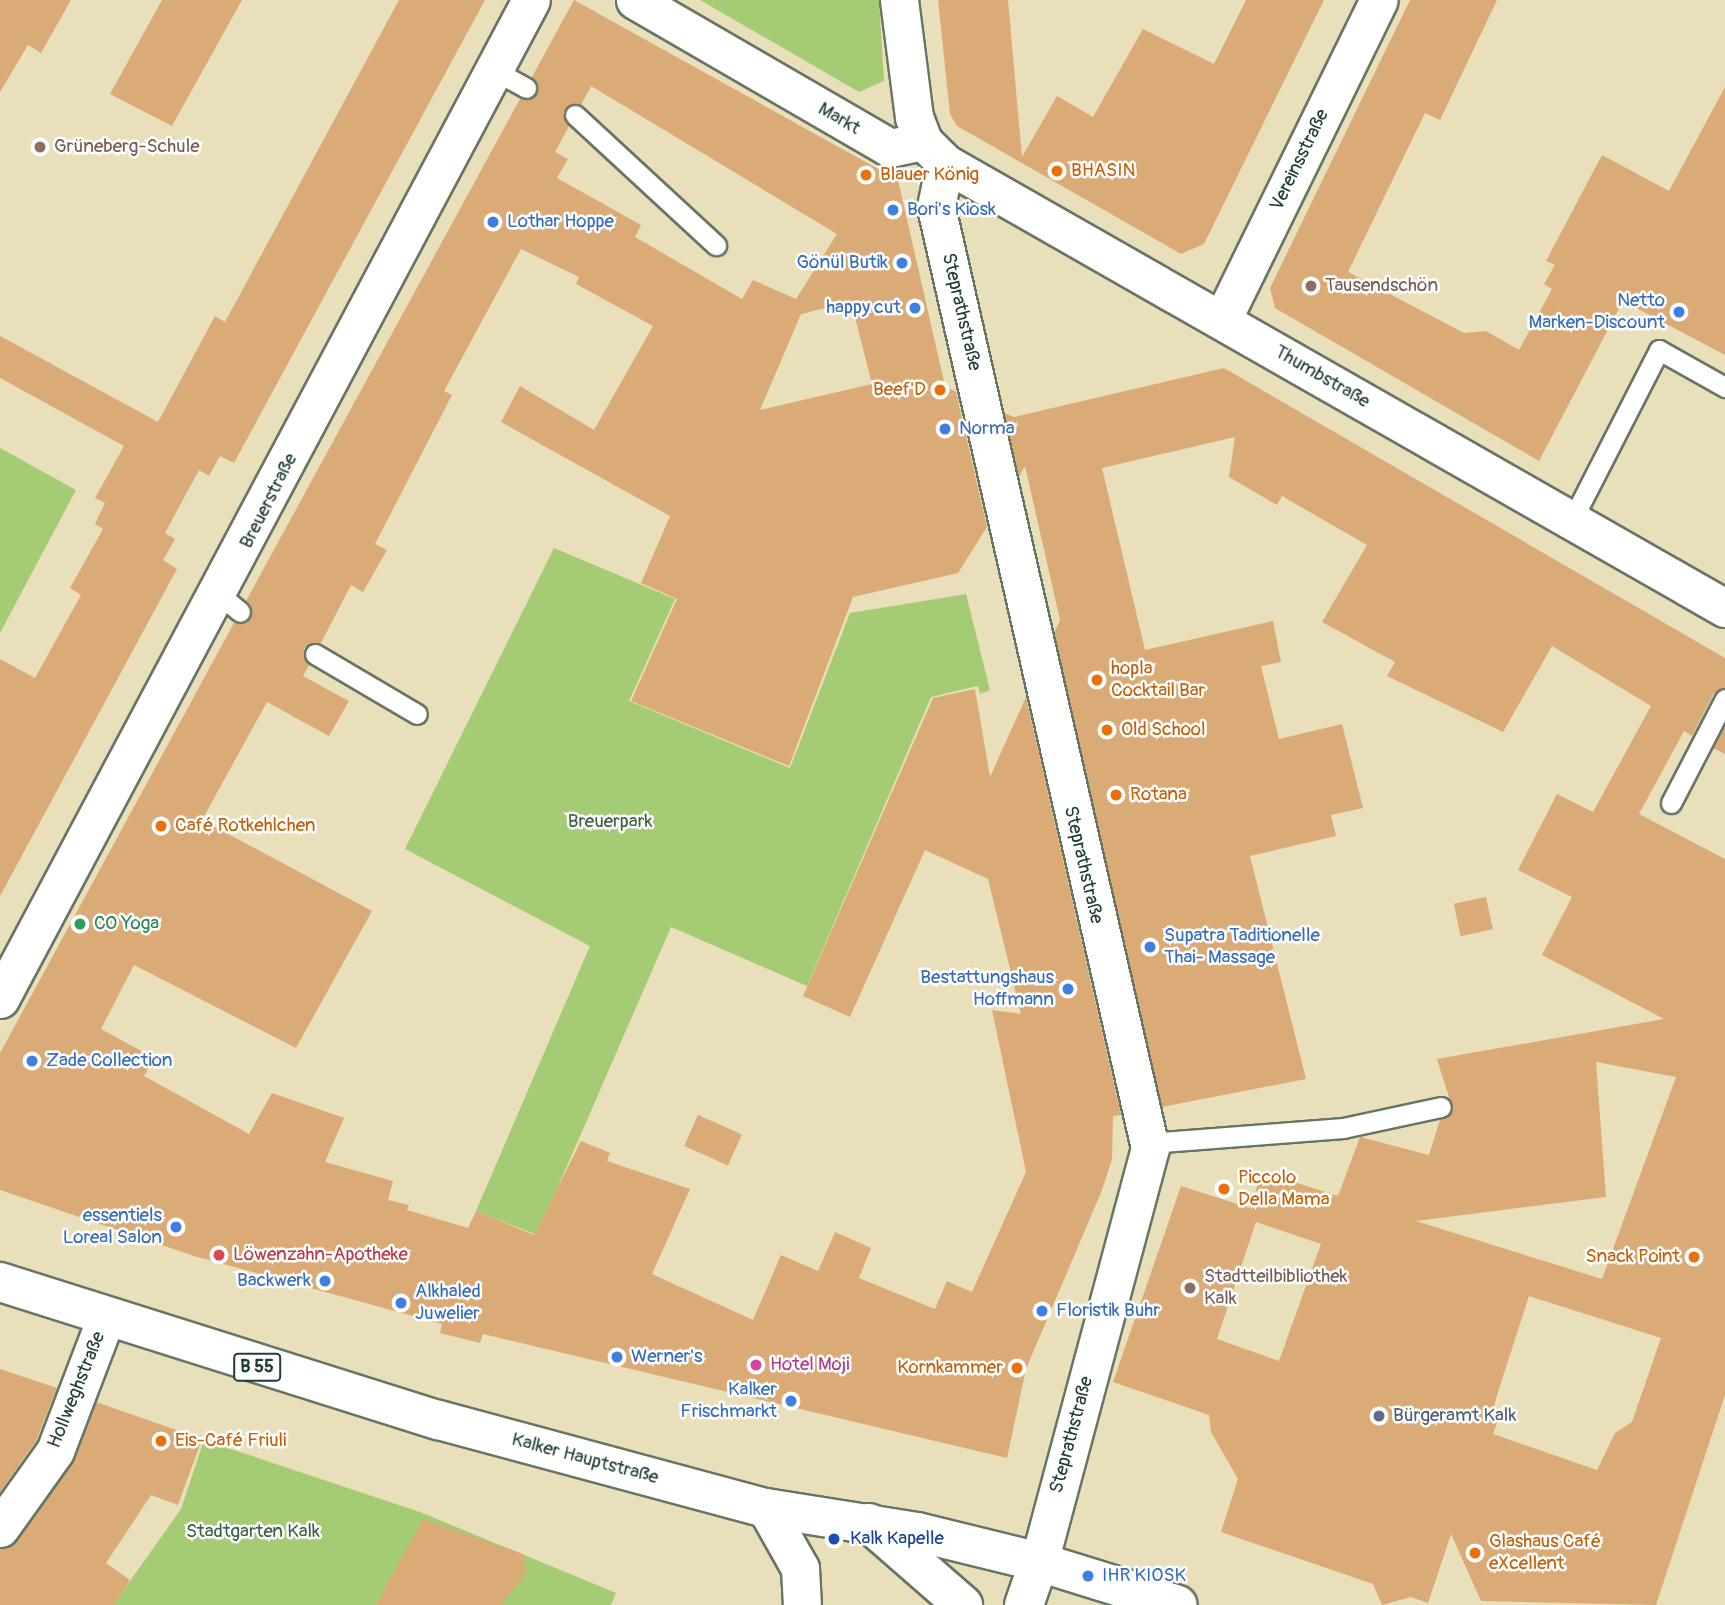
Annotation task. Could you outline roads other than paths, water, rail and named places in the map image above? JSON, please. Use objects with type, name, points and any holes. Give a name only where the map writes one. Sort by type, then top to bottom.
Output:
[{"type":"main road","name":"Kalker Hauptstraße","points":[[0,1282],[105,1320],[766,1508],[869,1523],[1039,1562],[1158,1602]]},
{"type":"main road","points":[[869,1523],[963,1605]]},
{"type":"main road","points":[[1024,1605],[1039,1562]]},
{"type":"street","name":"Breuerstraße","points":[[0,999],[230,604],[492,69],[531,0]]},
{"type":"street","name":"Markt","points":[[635,0],[890,148],[934,152]]},
{"type":"street","points":[[899,0],[908,88],[934,152]]},
{"type":"street","name":"Vereinsstraße","points":[[1222,320],[1379,0]]},
{"type":"street","name":"Thumbstraße","points":[[934,152],[1725,608]]},
{"type":"street","name":"Steprathstraße","points":[[934,152],[936,207],[1025,619],[1149,1143],[1039,1562]]},
{"type":"street","name":"Hollweghstraße","points":[[0,1528],[55,1451],[105,1320]]},
{"type":"street","points":[[766,1508],[800,1568],[802,1605]]},
{"type":"lane","points":[[492,69],[526,88]]},
{"type":"lane","points":[[575,116],[716,245]]},
{"type":"lane","points":[[1572,520],[1659,350],[1725,387]]},
{"type":"lane","points":[[315,654],[417,714]]},
{"type":"lane","points":[[1671,803],[1725,699]]},
{"type":"lane","points":[[1149,1143],[1343,1128],[1441,1107]]},
{"type":"place","name":"Grüneberg-Schule","points":[[40,147]]},
{"type":"place","name":"BHASIN","points":[[1057,171]]},
{"type":"place","name":"Blauer König","points":[[866,175]]},
{"type":"place","name":"Bori's Kiosk","points":[[893,210]]},
{"type":"place","name":"Lothar Hoppe","points":[[493,222]]},
{"type":"place","name":"Gönül Butik","points":[[902,263]]},
{"type":"place","name":"Tausendschön","points":[[1311,286]]},
{"type":"place","name":"happy cut","points":[[915,308]]},
{"type":"place","name":"Netto Marken-Discount","points":[[1679,312]]},
{"type":"place","name":"Beef'D","points":[[940,390]]},
{"type":"place","name":"Norma","points":[[945,429]]},
{"type":"place","name":"hopla Cocktail Bar","points":[[1097,680]]},
{"type":"place","name":"Old School","points":[[1107,730]]},
{"type":"place","name":"Rotana","points":[[1116,795]]},
{"type":"place","name":"Café Rotkehlchen","points":[[161,826]]},
{"type":"place","name":"CO Yoga","points":[[80,924]]},
{"type":"place","name":"Supatra Taditionelle Thai- Massage","points":[[1150,947]]},
{"type":"place","name":"Bestattungshaus Hoffmann","points":[[1068,989]]},
{"type":"place","name":"Zade Collection","points":[[32,1061]]},
{"type":"place","name":"Piccolo Della Mama","points":[[1224,1189]]},
{"type":"place","name":"essentiels Loreal Salon","points":[[176,1227]]},
{"type":"place","name":"Löwenzahn-Apotheke","points":[[219,1255]]},
{"type":"place","name":"Snack Point","points":[[1694,1257]]},
{"type":"place","name":"Backwerk","points":[[325,1281]]},
{"type":"place","name":"Stadtteilbibliothek Kalk","points":[[1190,1288]]},
{"type":"place","name":"Alkhaled Juwelier","points":[[401,1303]]},
{"type":"place","name":"Floristik Buhr","points":[[1042,1311]]},
{"type":"place","name":"Werner's","points":[[617,1357]]},
{"type":"place","name":"Hotel Moji","points":[[756,1365]]},
{"type":"place","name":"Kornkammer","points":[[1017,1368]]},
{"type":"place","name":"Kalker Frischmarkt","points":[[791,1401]]},
{"type":"place","name":"Bürgeramt Kalk","points":[[1379,1416]]},
{"type":"place","name":"Eis-Café Friuli","points":[[161,1441]]},
{"type":"place","name":"Kalk Kapelle","points":[[834,1539]]},
{"type":"place","name":"Glashaus Café eXcellent","points":[[1475,1553]]},
{"type":"place","name":"IHR KIOSK","points":[[1088,1576]]},
{"type":"park label","name":"Breuerpark","points":[[610,822]]},
{"type":"park label","name":"Stadtgarten Kalk","points":[[253,1532]]}]
